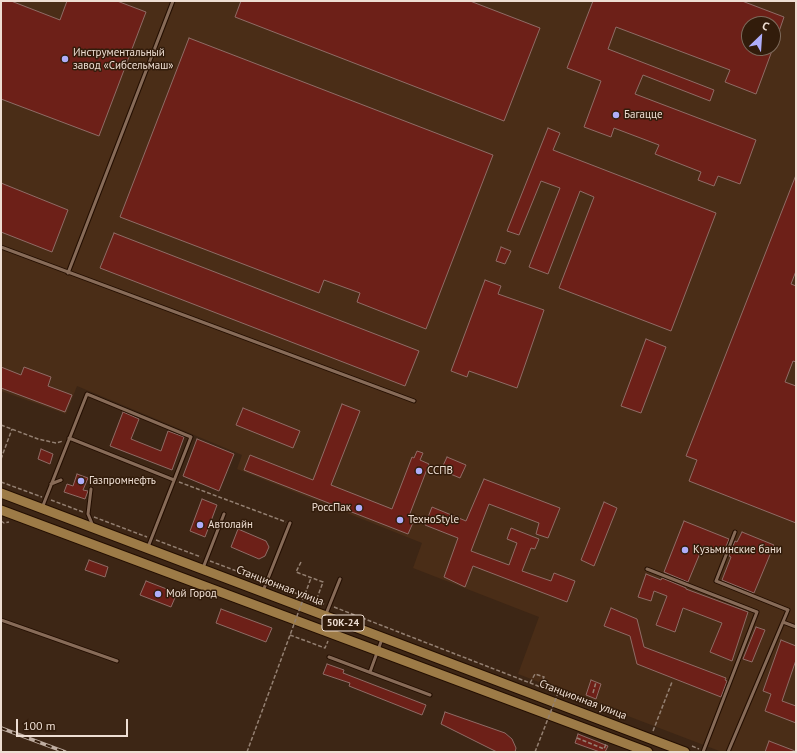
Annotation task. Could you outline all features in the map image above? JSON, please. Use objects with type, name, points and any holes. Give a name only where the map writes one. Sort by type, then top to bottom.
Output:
[{"type":"main road","name":"Станционная улица","points":[[1,494],[650,738],[687,749]]},
{"type":"main road","name":"50К-24","points":[[1,510],[648,752]]},
{"type":"lane","points":[[68,273],[173,1]]},
{"type":"lane","points":[[1,247],[414,401]]},
{"type":"lane","points":[[41,508],[87,394],[191,437],[147,549]]},
{"type":"lane","points":[[69,438],[174,480]]},
{"type":"lane","points":[[51,484],[61,480]]},
{"type":"lane","points":[[91,489],[88,514],[95,530]]},
{"type":"lane","points":[[203,570],[224,514]]},
{"type":"lane","points":[[263,593],[290,523]]},
{"type":"lane","points":[[728,752],[788,610],[716,581],[735,532]]},
{"type":"lane","points":[[647,569],[757,612],[703,751]]},
{"type":"lane","points":[[325,616],[340,579]]},
{"type":"lane","points":[[1,620],[117,661]]},
{"type":"lane","points":[[783,622],[796,627]]},
{"type":"lane","points":[[370,672],[383,638]]},
{"type":"lane","points":[[330,657],[430,695]]},
{"type":"path","points":[[1,425],[56,444],[69,438]]},
{"type":"path","points":[[1,459],[12,429]]},
{"type":"path","points":[[174,480],[290,523]]},
{"type":"path","points":[[1,482],[207,559],[530,684],[558,693]]},
{"type":"path","points":[[301,562],[296,572],[323,582],[316,601]]},
{"type":"path","points":[[246,752],[311,578]]},
{"type":"path","points":[[290,635],[325,648]]},
{"type":"path","points":[[530,684],[535,674],[544,678],[541,685],[558,693]]},
{"type":"path","points":[[592,693],[596,682]]},
{"type":"path","points":[[650,738],[672,682]]},
{"type":"path","points":[[535,752],[558,693]]},
{"type":"path","points":[[577,738],[604,749]]},
{"type":"path","points":[[687,749],[703,751]]},
{"type":"shaded area","points":[[1,1],[796,1],[796,752],[722,752],[518,674],[539,617],[413,568],[422,543],[237,469],[242,455],[77,386],[66,414],[1,391]]},
{"type":"building","name":"Инструментальный завод «Сибсельмаш»","points":[[1,1],[11,1],[60,20],[67,1],[117,1],[146,12],[99,136],[1,99]]},
{"type":"building","points":[[241,1],[470,1],[540,28],[504,121],[235,17]]},
{"type":"building","points":[[593,1],[742,1],[784,17],[781,26],[781,16],[741,16],[741,56],[770,56],[756,94],[725,82],[730,70],[616,27],[608,49],[714,90],[710,101],[643,75],[635,94],[756,140],[740,184],[718,176],[714,186],[698,180],[701,172],[655,154],[659,145],[614,128],[611,137],[584,127],[601,81],[567,68]]},
{"type":"building","points":[[189,38],[493,155],[426,329],[357,302],[360,293],[324,280],[319,293],[120,217]]},
{"type":"building","points":[[548,128],[560,133],[553,150],[716,213],[671,331],[559,288],[594,197],[580,191],[548,274],[529,267],[560,188],[541,181],[519,235],[507,231]]},
{"type":"building","points":[[796,175],[796,271],[791,284],[796,286],[796,362],[793,361],[785,382],[796,386],[796,523],[689,481],[697,460],[686,456]]},
{"type":"building","points":[[1,183],[68,210],[52,252],[1,232]]},
{"type":"building","points":[[114,233],[419,351],[405,386],[100,268]]},
{"type":"building","points":[[501,247],[511,251],[505,264],[496,261]]},
{"type":"building","points":[[485,280],[501,286],[498,294],[544,310],[517,388],[469,371],[467,377],[451,371]]},
{"type":"building","points":[[646,339],[666,347],[641,413],[621,406]]},
{"type":"building","points":[[1,367],[21,375],[24,367],[51,377],[48,386],[72,395],[65,412],[1,388]]},
{"type":"building","points":[[342,404],[360,411],[331,485],[392,509],[412,457],[414,458],[417,451],[423,453],[420,460],[429,464],[409,516],[415,518],[408,534],[244,470],[250,455],[313,480]]},
{"type":"building","points":[[243,408],[300,431],[293,448],[236,425]]},
{"type":"building","points":[[123,412],[139,419],[131,439],[161,451],[168,431],[184,437],[172,470],[110,446]]},
{"type":"building","points":[[197,439],[234,454],[219,491],[183,476]]},
{"type":"building","points":[[41,449],[53,454],[50,464],[38,459]]},
{"type":"building","points":[[447,457],[466,465],[460,478],[441,470]]},
{"type":"building","points":[[77,474],[88,478],[83,490],[88,491],[85,499],[64,492],[67,484],[73,486]]},
{"type":"building","points":[[484,479],[560,508],[548,538],[536,534],[539,523],[489,504],[471,551],[509,565],[517,543],[507,539],[511,528],[539,539],[535,549],[531,548],[522,571],[551,581],[554,573],[575,581],[567,602],[473,566],[465,587],[444,577],[458,538],[425,525],[432,507],[466,521]]},
{"type":"building","points":[[202,499],[217,505],[205,537],[190,531]]},
{"type":"building","points":[[604,502],[617,508],[594,566],[581,560]]},
{"type":"building","points":[[684,521],[729,539],[723,554],[703,546],[688,582],[664,572]]},
{"type":"building","points":[[238,529],[266,541],[269,547],[265,556],[259,559],[231,547]]},
{"type":"building","points":[[742,532],[774,545],[754,593],[722,580],[731,557],[729,556],[735,541],[737,542]]},
{"type":"building","points":[[89,560],[108,567],[105,577],[85,570]]},
{"type":"building","points":[[646,574],[661,580],[662,578],[686,589],[748,612],[732,661],[710,652],[722,623],[683,608],[675,632],[656,625],[667,596],[654,591],[651,601],[638,597]]},
{"type":"building","name":"Мой Город","points":[[146,581],[177,593],[171,607],[140,595]]},
{"type":"building","points":[[611,608],[637,619],[644,647],[726,678],[725,680],[727,681],[721,697],[637,664],[630,636],[604,626]]},
{"type":"building","points":[[221,609],[272,628],[266,642],[216,623]]},
{"type":"building","points":[[756,627],[765,630],[752,662],[743,659]]},
{"type":"building","points":[[781,640],[796,646],[796,660],[782,701],[796,706],[796,723],[765,711],[771,694],[763,691]]},
{"type":"building","points":[[327,664],[344,670],[343,673],[426,705],[422,715],[349,686],[350,683],[323,674]]},
{"type":"building","points":[[591,680],[601,684],[596,699],[586,695]]},
{"type":"building","points":[[445,712],[505,733],[512,739],[516,748],[515,752],[497,752],[441,724]]},
{"type":"building","points":[[578,734],[608,746],[605,752],[600,752],[575,743]]},
{"type":"building","points":[[769,741],[795,751],[795,752],[765,752]]},
{"type":"railway","points":[[1,728],[65,752]]},
{"type":"place","name":"Инструментальный завод «Сибсельмаш»","points":[[65,59]]},
{"type":"place","name":"Багацце","points":[[616,115]]},
{"type":"place","name":"ССПВ","points":[[419,471]]},
{"type":"place","name":"Газпромнефть","points":[[81,481]]},
{"type":"place","name":"РоссПак","points":[[359,508]]},
{"type":"place","name":"ТехноStyle","points":[[400,520]]},
{"type":"place","name":"Автолайн","points":[[200,525]]},
{"type":"place","name":"Кузьминские бани","points":[[685,550]]},
{"type":"place","name":"Мой Город","points":[[158,594]]}]
